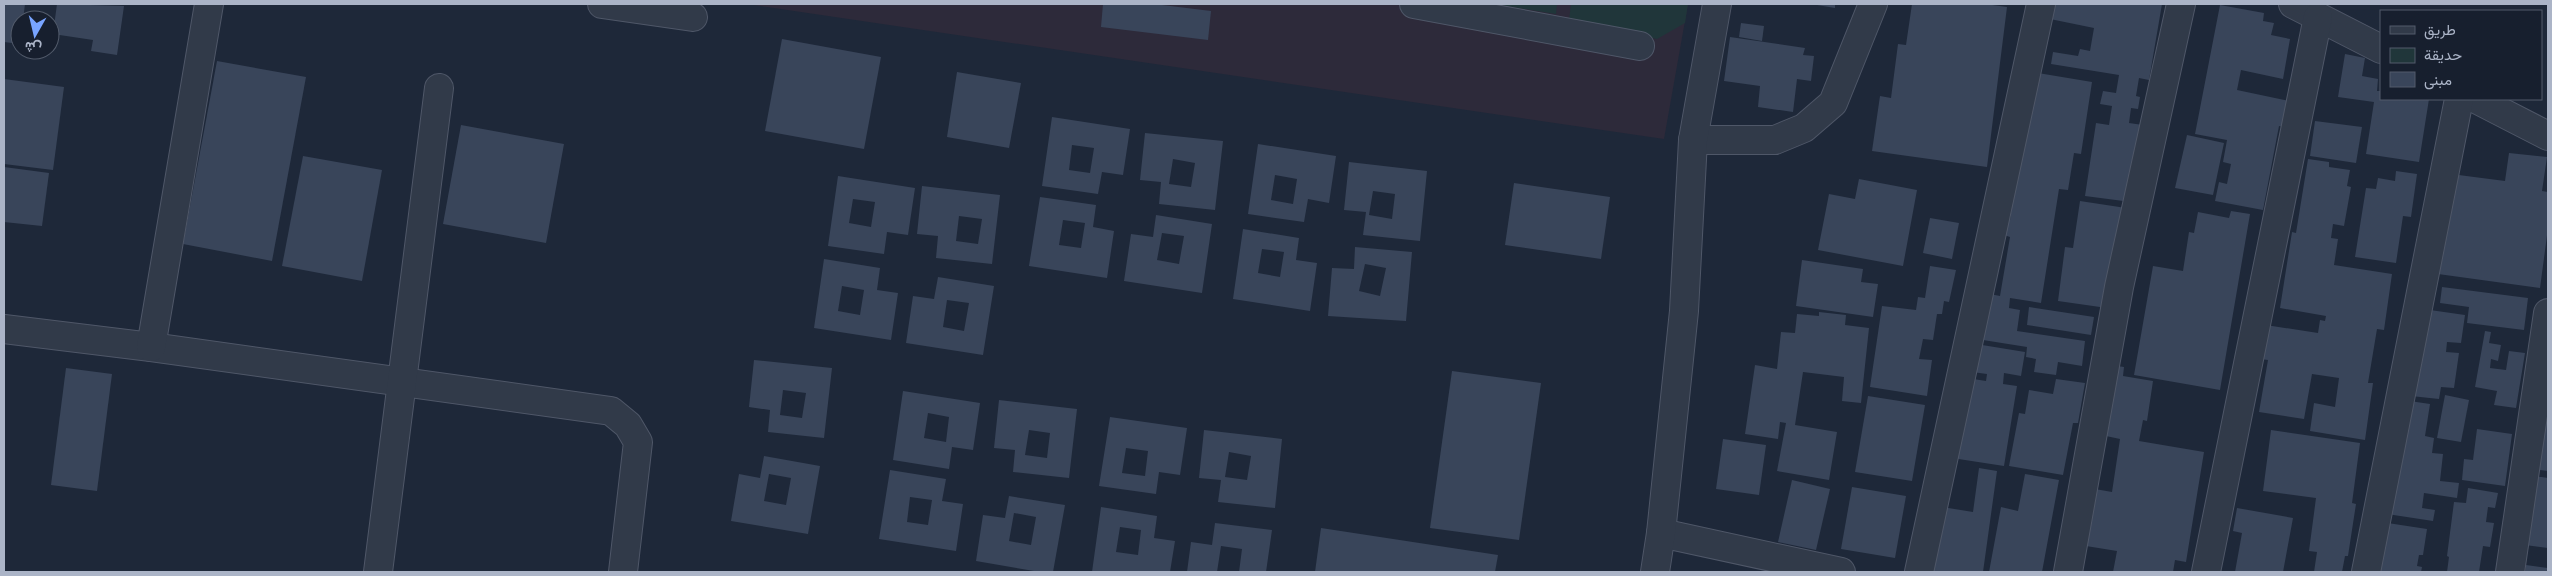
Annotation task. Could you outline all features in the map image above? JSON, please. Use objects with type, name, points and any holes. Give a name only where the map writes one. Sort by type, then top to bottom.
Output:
[{"type":"street","points":[[151,347],[209,4]]},
{"type":"street","points":[[602,4],[693,17]]},
{"type":"street","points":[[1414,4],[1640,46]]},
{"type":"street","points":[[1655,572],[1661,533],[1684,311],[1694,140],[1717,4]]},
{"type":"street","points":[[1694,140],[1776,140],[1804,128],[1833,103],[1873,4]]},
{"type":"street","points":[[1920,572],[2041,4]]},
{"type":"street","points":[[2068,572],[2119,287],[2181,4]]},
{"type":"street","points":[[2293,4],[2380,48]]},
{"type":"street","points":[[2206,572],[2318,17]]},
{"type":"street","points":[[378,572],[439,88]]},
{"type":"street","points":[[2366,572],[2459,100]]},
{"type":"street","points":[[2478,100],[2548,136]]},
{"type":"street","points":[[2510,572],[2548,313]]},
{"type":"street","points":[[4,328],[611,411],[621,418],[635,434],[638,447],[623,572]]},
{"type":"street","points":[[1661,533],[1841,572]]},
{"type":"shaded area","points":[[747,4],[1688,4],[1664,139]]},
{"type":"green space","points":[[1494,4],[1557,4],[1556,14]]},
{"type":"green space","points":[[1571,4],[1688,4],[1685,23],[1657,39],[1569,20]]},
{"type":"building","points":[[4,4],[25,4],[24,10],[10,10],[10,43],[4,42]]},
{"type":"building","points":[[57,4],[124,6],[117,55],[91,51],[93,40],[60,35],[60,10],[56,10]]},
{"type":"building","points":[[1103,4],[1154,4],[1211,11],[1208,40],[1101,27]]},
{"type":"building","points":[[1835,4],[1835,8],[1817,5]]},
{"type":"building","points":[[1912,4],[1985,4],[2007,7],[1987,167],[1872,151],[1880,96],[1891,98],[1898,44],[1906,45]]},
{"type":"building","points":[[2053,4],[2162,4],[2149,80],[2139,78],[2136,96],[2140,97],[2138,109],[2131,108],[2129,123],[2143,125],[2131,202],[2085,196],[2096,123],[2109,125],[2112,106],[2100,104],[2103,91],[2116,93],[2119,75],[2051,64],[2053,52],[2078,56],[2080,49],[2090,51],[2094,28],[2050,19]]},
{"type":"building","points":[[2220,5],[2264,13],[2263,21],[2274,23],[2271,35],[2290,39],[2283,79],[2241,70],[2237,90],[2289,101],[2284,127],[2279,126],[2263,210],[2215,201],[2219,182],[2227,184],[2231,164],[2223,162],[2227,140],[2195,134]]},
{"type":"building","points":[[1741,23],[1764,26],[1762,41],[1739,37]]},
{"type":"building","points":[[1730,37],[1805,48],[1803,55],[1814,56],[1811,81],[1797,79],[1793,112],[1758,107],[1760,86],[1724,81]]},
{"type":"building","points":[[782,39],[881,57],[864,149],[765,131]]},
{"type":"building","points":[[2345,54],[2365,58],[2362,76],[2378,79],[2377,91],[2380,91],[2380,100],[2429,100],[2419,162],[2366,154],[2374,102],[2338,97]]},
{"type":"building","points":[[217,61],[306,77],[272,261],[183,244]]},
{"type":"building","points":[[957,72],[1021,83],[1009,148],[947,137]]},
{"type":"building","points":[[2032,72],[2092,82],[2081,154],[2074,153],[2068,190],[2059,189],[2041,303],[2010,298],[2009,308],[2020,310],[2017,331],[2085,341],[2082,366],[2058,362],[2056,375],[2034,372],[2036,359],[2026,357],[2027,347],[1983,340],[1990,294],[2000,296],[2010,237],[2004,235],[2007,219],[2010,220]]},
{"type":"building","points":[[4,79],[64,87],[53,170],[4,164]]},
{"type":"building","points":[[1052,117],[1130,129],[1123,175],[1102,172],[1098,194],[1042,186]],"holes":[[[1072,145],[1094,148],[1090,173],[1069,170]]]},
{"type":"building","points":[[2315,121],[2362,127],[2356,163],[2310,156]]},
{"type":"building","points":[[461,125],[564,144],[546,243],[443,224]]},
{"type":"building","points":[[1145,133],[1223,141],[1215,210],[1159,204],[1161,182],[1140,180]],"holes":[[[1173,159],[1195,163],[1191,187],[1169,184]]]},
{"type":"building","points":[[2187,135],[2224,143],[2213,195],[2175,188]]},
{"type":"building","points":[[1258,144],[1336,156],[1329,203],[1308,199],[1304,222],[1248,214]],"holes":[[[1275,175],[1297,179],[1293,204],[1271,200]]]},
{"type":"building","points":[[2509,153],[2547,157],[2542,191],[2548,192],[2548,228],[2540,288],[2438,274],[2451,174],[2505,181]]},
{"type":"building","points":[[303,156],[382,170],[362,281],[282,266]]},
{"type":"building","points":[[2308,159],[2329,162],[2329,167],[2350,170],[2347,186],[2351,187],[2344,226],[2333,224],[2331,238],[2338,239],[2334,265],[2392,274],[2384,330],[2377,329],[2368,383],[2373,383],[2365,440],[2310,431],[2314,403],[2335,407],[2339,378],[2312,374],[2304,419],[2259,412],[2268,360],[2261,359],[2266,325],[2318,333],[2320,320],[2325,321],[2326,316],[2280,308],[2292,232],[2296,233]]},
{"type":"building","points":[[1349,162],[1427,171],[1420,241],[1363,235],[1366,212],[1344,210]],"holes":[[[1373,191],[1395,194],[1392,219],[1369,215]]]},
{"type":"building","points":[[4,167],[49,173],[42,226],[4,222]]},
{"type":"building","points":[[2396,171],[2417,174],[2411,217],[2403,216],[2396,263],[2355,257],[2366,188],[2376,189],[2378,178],[2395,181]]},
{"type":"building","points":[[838,176],[915,188],[908,235],[887,232],[884,254],[828,246]],"holes":[[[853,199],[875,202],[871,227],[849,223]]]},
{"type":"building","points":[[1859,179],[1917,190],[1903,266],[1818,250],[1829,194],[1855,199]]},
{"type":"building","points":[[1514,183],[1610,197],[1601,259],[1505,245]]},
{"type":"building","points":[[922,186],[1000,195],[992,264],[936,258],[938,236],[917,234]],"holes":[[[959,216],[982,219],[978,244],[956,241]]]},
{"type":"building","points":[[1040,197],[1096,205],[1093,227],[1114,231],[1107,278],[1029,266]],"holes":[[[1063,220],[1085,223],[1081,248],[1059,245]]]},
{"type":"building","points":[[2080,201],[2126,208],[2107,308],[2058,301],[2065,247],[2073,248]]},
{"type":"building","points":[[2231,211],[2250,214],[2220,390],[2134,375],[2153,266],[2183,271],[2189,232],[2194,233],[2198,212],[2229,218]]},
{"type":"building","points":[[1156,215],[1212,224],[1202,293],[1124,281],[1131,234],[1153,237]],"holes":[[[1162,233],[1184,236],[1179,264],[1157,260]]]},
{"type":"building","points":[[1930,218],[1959,223],[1952,259],[1923,253]]},
{"type":"building","points":[[1243,229],[1299,238],[1296,260],[1317,263],[1310,311],[1233,299]],"holes":[[[1262,249],[1284,252],[1280,277],[1258,273]]]},
{"type":"building","points":[[1355,247],[1412,252],[1406,321],[1328,316],[1332,268],[1354,269]],"holes":[[[1365,264],[1386,268],[1380,296],[1359,291]]]},
{"type":"building","points":[[824,259],[880,268],[877,290],[898,293],[891,340],[814,328]],"holes":[[[842,286],[864,290],[860,315],[838,311]]]},
{"type":"building","points":[[1802,260],[1863,269],[1861,282],[1878,284],[1873,317],[1796,306]]},
{"type":"building","points":[[1930,266],[1956,270],[1949,302],[1944,301],[1942,314],[1937,314],[1933,340],[1923,339],[1919,359],[1932,360],[1927,396],[1870,387],[1882,306],[1916,310],[1918,297],[1925,298]]},
{"type":"building","points":[[938,277],[994,286],[983,355],[906,343],[913,296],[934,299]],"holes":[[[947,300],[969,303],[964,331],[943,327]]]},
{"type":"building","points":[[2442,287],[2528,298],[2524,330],[2467,323],[2469,307],[2440,303]]},
{"type":"building","points":[[2029,307],[2094,317],[2091,335],[2027,325]]},
{"type":"building","points":[[2423,309],[2465,315],[2461,343],[2447,342],[2446,352],[2459,353],[2454,388],[2441,387],[2439,399],[2411,396]]},
{"type":"building","points":[[1819,312],[1846,315],[1845,325],[1869,328],[1861,403],[1842,401],[1844,377],[1803,372],[1795,425],[1837,432],[1829,480],[1777,471],[1786,423],[1780,422],[1778,439],[1745,434],[1755,365],[1777,369],[1781,332],[1795,333],[1797,314],[1819,316]]},
{"type":"building","points":[[2485,331],[2491,332],[2489,343],[2501,345],[2498,361],[2491,359],[2490,368],[2506,370],[2509,351],[2525,353],[2516,408],[2494,405],[2497,391],[2475,387]]},
{"type":"building","points":[[1976,344],[2025,352],[2021,376],[2004,373],[2003,384],[2017,386],[2004,466],[1952,458],[1967,378],[1986,381],[1987,374],[1972,372]]},
{"type":"building","points":[[754,360],[832,368],[824,438],[768,432],[770,410],[749,407]],"holes":[[[783,390],[806,393],[802,418],[780,415]]]},
{"type":"building","points":[[2111,365],[2124,367],[2123,376],[2153,381],[2147,421],[2143,420],[2139,441],[2204,452],[2186,562],[2175,560],[2173,572],[2113,572],[2117,551],[2086,546],[2095,489],[2112,492],[2120,439],[2106,436]]},
{"type":"building","points":[[66,368],[112,374],[97,491],[51,485]]},
{"type":"building","points":[[1452,371],[1541,383],[1519,540],[1430,528]]},
{"type":"building","points":[[2056,379],[2085,383],[2078,423],[2073,423],[2063,475],[2009,466],[2019,413],[2025,414],[2029,390],[2053,394]]},
{"type":"building","points":[[903,391],[980,403],[973,450],[952,447],[949,469],[893,460]],"holes":[[[928,413],[949,417],[946,442],[924,438]]]},
{"type":"building","points":[[2445,395],[2469,400],[2461,442],[2437,438]]},
{"type":"building","points":[[1868,396],[1925,405],[1912,481],[1855,472]]},
{"type":"building","points":[[999,400],[1077,409],[1069,478],[1013,472],[1015,450],[994,448]],"holes":[[[1029,430],[1050,433],[1047,458],[1025,455]]]},
{"type":"building","points":[[2403,400],[2430,404],[2425,436],[2434,438],[2432,453],[2443,454],[2440,481],[2459,483],[2457,498],[2424,493],[2422,508],[2435,510],[2433,521],[2387,514]]},
{"type":"building","points":[[1110,417],[1187,428],[1180,475],[1159,472],[1156,494],[1099,486]],"holes":[[[1126,448],[1148,451],[1145,476],[1122,473]]]},
{"type":"building","points":[[2548,418],[2548,471],[2539,470]]},
{"type":"building","points":[[2477,429],[2512,434],[2505,486],[2462,480],[2464,459],[2473,460]]},
{"type":"building","points":[[1204,430],[1282,439],[1275,508],[1218,502],[1221,480],[1199,478]],"holes":[[[1229,452],[1251,456],[1247,480],[1225,477]]]},
{"type":"building","points":[[2271,430],[2360,443],[2352,503],[2356,504],[2348,556],[2345,556],[2342,572],[2314,572],[2317,552],[2309,551],[2316,498],[2263,491]]},
{"type":"building","points":[[1723,439],[1766,445],[1759,495],[1716,489]]},
{"type":"building","points":[[764,456],[820,466],[808,534],[731,521],[739,474],[760,478]],"holes":[[[769,474],[791,478],[786,505],[764,501]]]},
{"type":"building","points":[[1979,468],[1997,471],[1983,572],[1927,572],[1936,506],[1973,512]]},
{"type":"building","points":[[890,470],[946,479],[942,501],[963,504],[956,551],[879,539]],"holes":[[[910,497],[932,500],[928,525],[907,522]]]},
{"type":"building","points":[[2025,474],[2059,480],[2042,572],[1989,572],[2001,507],[2018,511]]},
{"type":"building","points":[[2534,476],[2548,478],[2548,548],[2525,545]]},
{"type":"building","points":[[1792,480],[1830,489],[1816,550],[1778,542]]},
{"type":"building","points":[[1852,487],[1906,496],[1895,558],[1841,549]]},
{"type":"building","points":[[2468,488],[2498,493],[2495,508],[2488,507],[2486,522],[2494,523],[2490,547],[2483,546],[2479,572],[2447,572],[2449,557],[2447,556],[2454,502],[2466,503]]},
{"type":"building","points":[[1009,496],[1065,505],[1053,572],[1040,572],[976,561],[983,515],[1005,518]],"holes":[[[1014,513],[1036,517],[1031,545],[1009,541]]]},
{"type":"building","points":[[1101,507],[1157,516],[1154,538],[1175,541],[1170,572],[1092,572]],"holes":[[[1120,527],[1141,530],[1138,555],[1116,552]]]},
{"type":"building","points":[[2237,508],[2293,518],[2283,572],[2235,572],[2242,533],[2233,531]]},
{"type":"building","points":[[2381,522],[2427,529],[2423,555],[2419,555],[2417,566],[2422,567],[2421,572],[2374,572]]},
{"type":"building","points":[[1215,523],[1272,530],[1266,572],[1239,572],[1242,549],[1221,546],[1217,572],[1187,572],[1191,542],[1212,545]]},
{"type":"building","points":[[1321,528],[1498,555],[1495,572],[1315,572]]},
{"type":"building","points":[[2526,565],[2548,568],[2548,572],[2525,572]]}]
